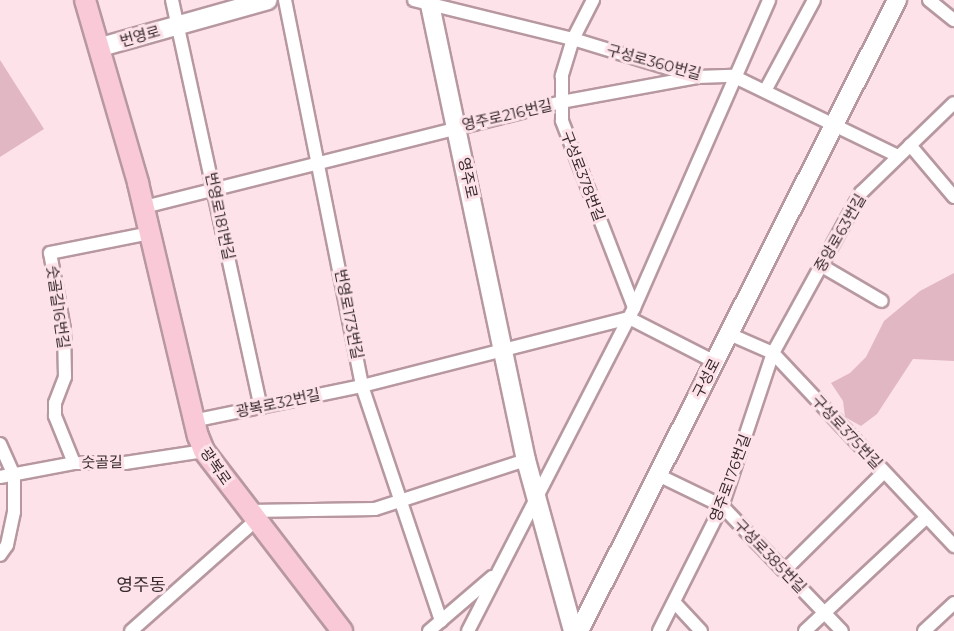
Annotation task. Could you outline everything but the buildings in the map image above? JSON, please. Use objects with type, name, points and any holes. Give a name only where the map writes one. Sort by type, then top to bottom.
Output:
[{"type":"main road","name":"광복로","points":[[85,0],[101,47],[144,207],[194,421],[204,451],[342,631]]},
{"type":"street","name":"번영로","points":[[172,0],[178,26]]},
{"type":"street","name":"번영로","points":[[101,47],[268,0]]},
{"type":"street","name":"번영로173번길","points":[[285,0],[362,386],[441,621]]},
{"type":"street","name":"구성로378번길","points":[[593,0],[573,39],[562,76],[562,121],[631,313]]},
{"type":"street","points":[[468,631],[496,574],[537,501],[631,313],[733,76],[769,0]]},
{"type":"street","points":[[765,91],[814,0]]},
{"type":"street","name":"구성로","points":[[579,631],[897,0]]},
{"type":"street","points":[[929,0],[954,20]]},
{"type":"street","name":"구성로360번길","points":[[424,1],[573,39],[698,77],[733,76],[834,125]]},
{"type":"street","name":"영주로","points":[[424,1],[458,127],[526,460],[573,631]]},
{"type":"street","name":"번영로181번길","points":[[178,26],[261,407]]},
{"type":"street","name":"영주로216번길","points":[[144,207],[561,102],[698,77]]},
{"type":"street","name":"중앙로63번길","points":[[773,353],[861,193],[954,103]]},
{"type":"street","points":[[834,125],[898,156]]},
{"type":"street","points":[[910,145],[954,197]]},
{"type":"street","name":"숫골길16번길","points":[[74,463],[55,416],[55,403],[65,377],[64,328],[50,253],[150,233]]},
{"type":"street","points":[[822,266],[882,301]]},
{"type":"street","points":[[504,352],[631,313],[715,362]]},
{"type":"street","name":"구성로375번길","points":[[729,334],[773,353],[954,546]]},
{"type":"street","name":"광복로32번길","points":[[194,421],[362,386],[504,352]]},
{"type":"street","name":"영주로176번길","points":[[659,631],[722,506],[773,353]]},
{"type":"street","points":[[0,444],[14,475],[14,512],[7,545],[0,555]]},
{"type":"street","name":"숫골길","points":[[0,477],[74,463],[125,463],[204,451]]},
{"type":"street","points":[[131,631],[252,516],[375,509],[526,460]]},
{"type":"street","points":[[784,570],[884,472]]},
{"type":"street","name":"구성로385번길","points":[[658,475],[722,506],[842,631]]},
{"type":"street","points":[[805,631],[927,517]]},
{"type":"street","points":[[429,631],[496,574]]},
{"type":"street","points":[[675,603],[701,631]]},
{"type":"street","points":[[924,631],[954,603]]},
{"type":"shaded area","points":[[0,60],[44,129],[0,157]]},
{"type":"shaded area","points":[[954,273],[954,361],[913,359],[877,414],[861,426],[845,417],[843,401],[831,383],[850,373],[866,357],[884,321],[920,291]]},
{"type":"district","name":"영주동","points":[[141,585]]}]
